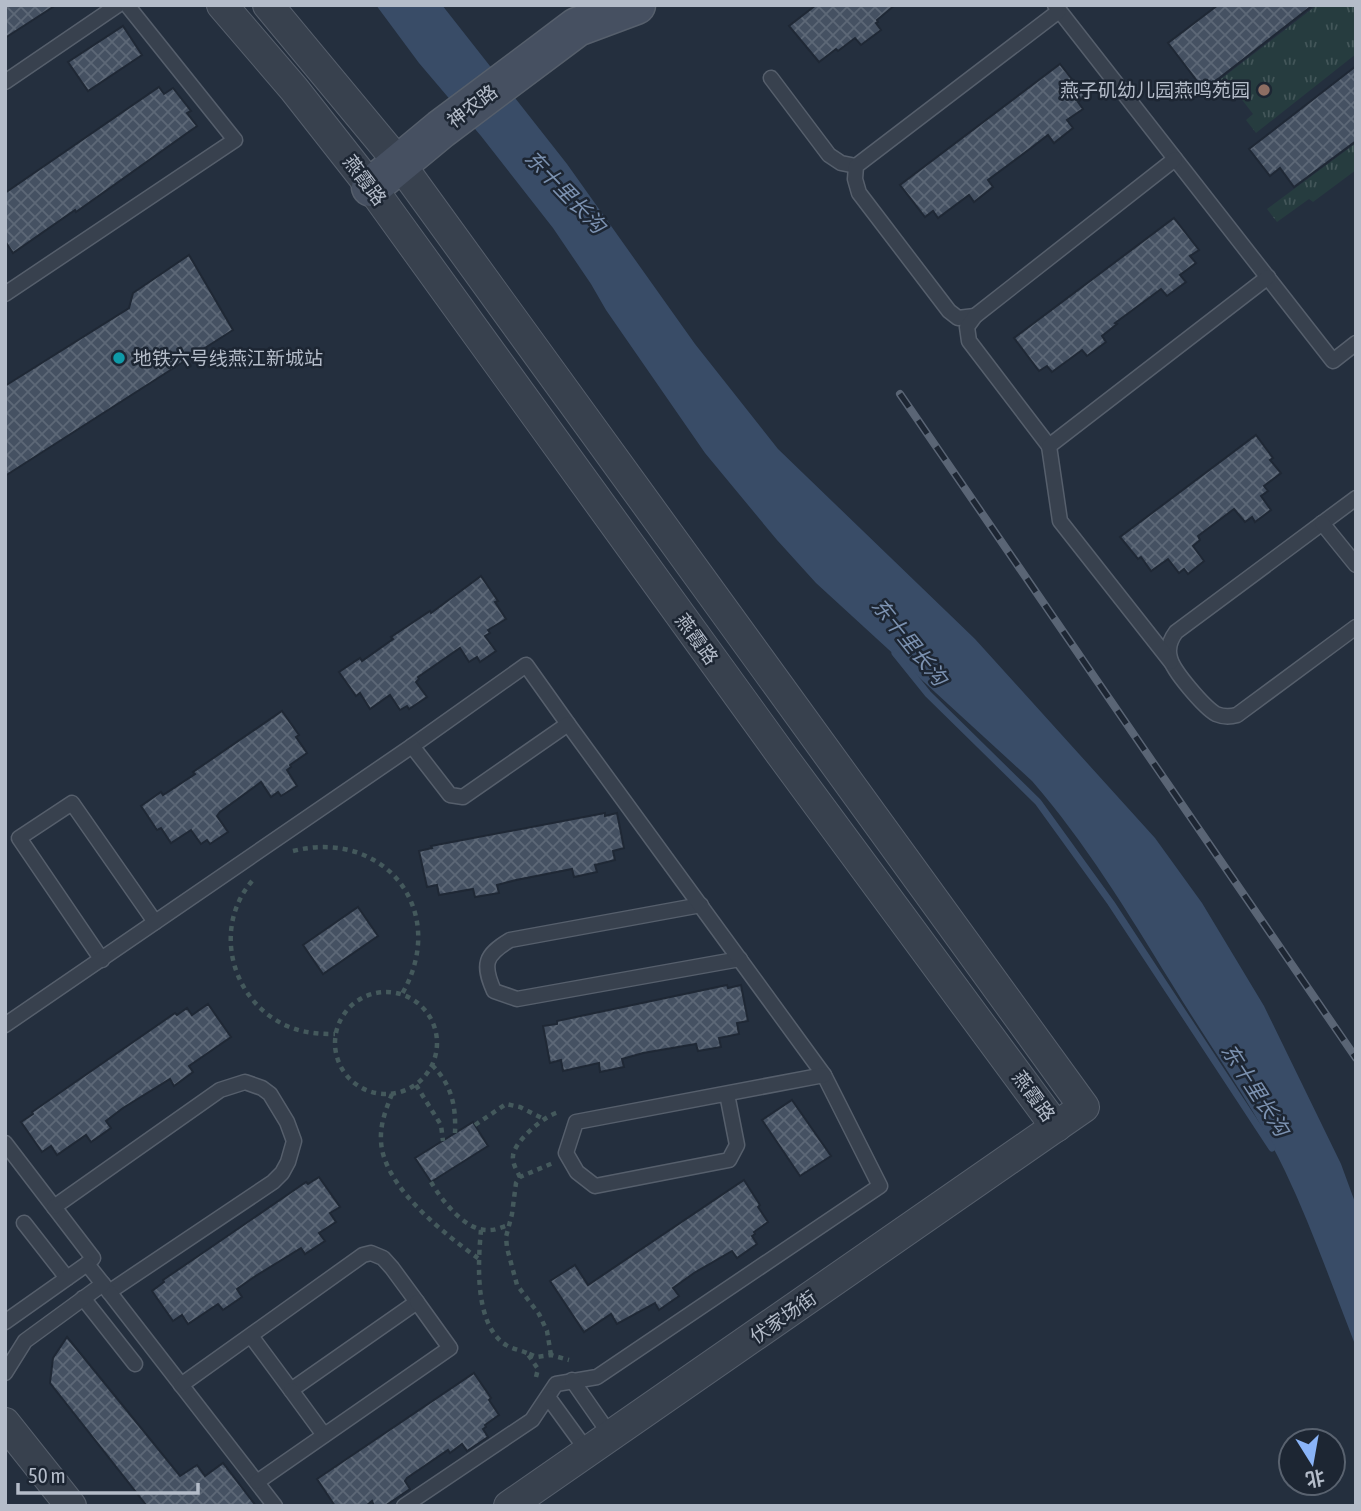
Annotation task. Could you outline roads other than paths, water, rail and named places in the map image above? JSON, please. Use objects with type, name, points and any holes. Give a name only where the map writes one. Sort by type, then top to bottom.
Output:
[{"type":"street","name":"燕霞路","points":[[222,5],[294,89],[370,187],[783,757],[1056,1127],[1084,1107],[400,164],[268,5]]},
{"type":"street","name":"神农路","points":[[370,187],[583,16],[636,5]]},
{"type":"street","name":"伏家场街","points":[[509,1506],[1056,1127]]},
{"type":"street","points":[[5,1423],[71,1506]]},
{"type":"lane","points":[[5,82],[118,5]]},
{"type":"lane","points":[[5,294],[235,140],[127,5]]},
{"type":"lane","points":[[975,316],[957,318],[949,311],[859,193],[855,179],[856,166],[1057,8],[1333,360],[1356,343]]},
{"type":"lane","points":[[771,78],[830,155],[841,163],[856,166]]},
{"type":"lane","points":[[1175,159],[975,316],[967,327],[969,341],[1049,446],[1060,521],[1208,708],[1221,716],[1237,715],[1356,627]]},
{"type":"lane","points":[[1049,446],[1268,277]]},
{"type":"lane","points":[[1171,662],[1169,647],[1176,632],[1356,498]]},
{"type":"lane","points":[[1322,523],[1356,565]]},
{"type":"lane","points":[[5,1024],[102,960],[526,665],[824,1075],[880,1186],[597,1377],[556,1384],[532,1420],[404,1506]]},
{"type":"lane","points":[[412,746],[450,795],[463,797],[568,724]]},
{"type":"lane","points":[[102,960],[19,838],[72,803],[155,922]]},
{"type":"lane","points":[[701,905],[510,940],[495,949],[487,960],[486,975],[494,991],[517,999],[740,959]]},
{"type":"lane","points":[[727,1094],[737,1144],[729,1160],[595,1186],[577,1172],[566,1153],[576,1122],[824,1075]]},
{"type":"lane","points":[[5,1373],[25,1340],[83,1298],[106,1288],[274,1182],[282,1173],[294,1141],[288,1122],[270,1094],[262,1088],[245,1082],[220,1090],[54,1207]]},
{"type":"lane","points":[[5,1143],[93,1258],[5,1322]]},
{"type":"lane","points":[[24,1223],[67,1278]]},
{"type":"lane","points":[[181,1385],[363,1255],[371,1253],[383,1258],[450,1348],[257,1482]]},
{"type":"lane","points":[[87,1264],[275,1506]]},
{"type":"lane","points":[[83,1298],[135,1364]]},
{"type":"lane","points":[[291,1390],[417,1302]]},
{"type":"lane","points":[[251,1335],[324,1435]]},
{"type":"lane","points":[[572,1380],[600,1444]]},
{"type":"lane","points":[[548,1397],[600,1444]]},
{"type":"water","points":[[376,5],[442,5],[567,164],[695,344],[778,449],[975,639],[1155,838],[1202,903],[1264,1006],[1341,1164],[1356,1205],[1356,1347],[1304,1214],[1272,1146],[1245,1098],[1070,828],[1032,781],[816,583],[777,540],[705,453],[553,228],[481,136],[419,63]]},
{"type":"waterway","name":"东十里长沟","points":[[895,653],[928,694],[1038,802],[1111,903],[1272,1148]]},
{"type":"railway","points":[[900,394],[1356,1058]]},
{"type":"place","name":"燕子矶幼儿园燕鸣苑园","points":[[1264,90]]},
{"type":"place","name":"地铁六号线燕江新城站","points":[[119,358]]}]
